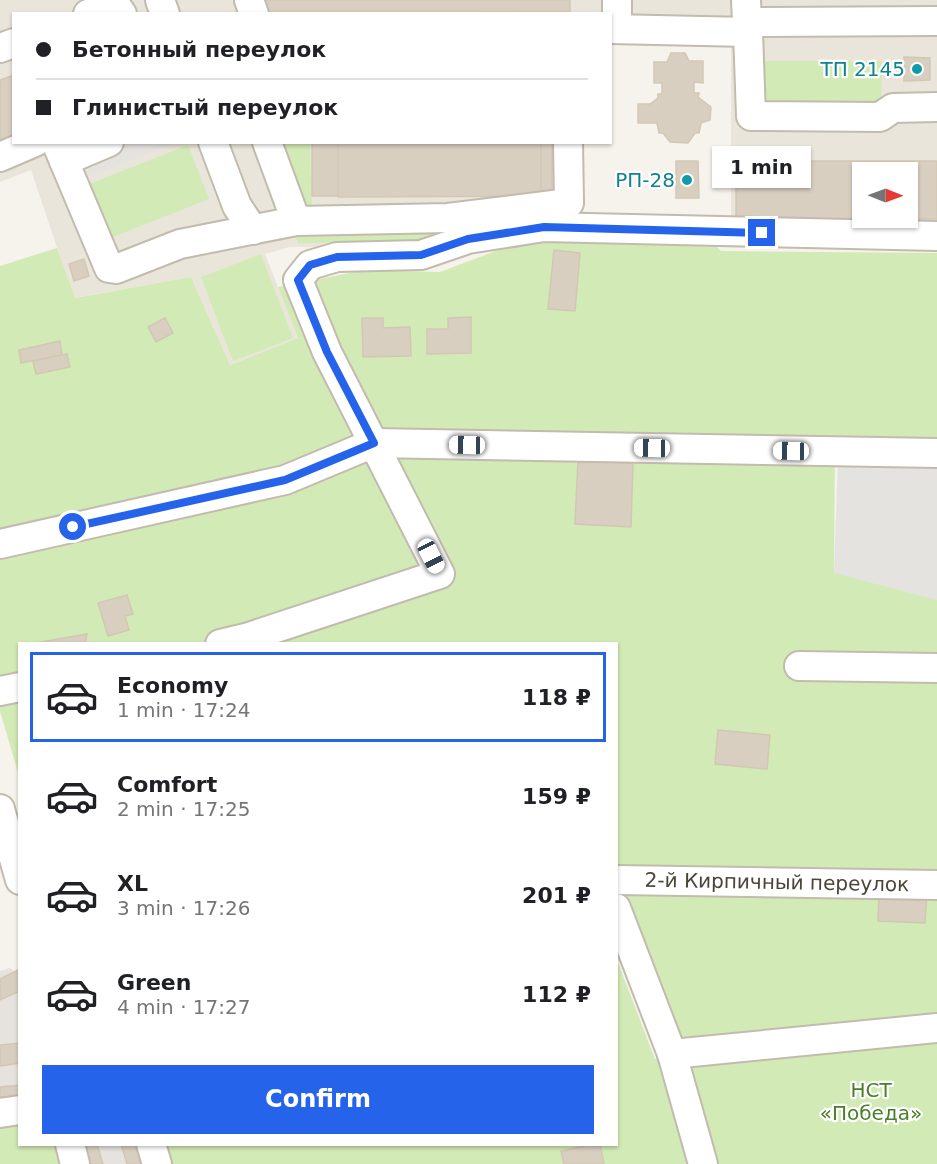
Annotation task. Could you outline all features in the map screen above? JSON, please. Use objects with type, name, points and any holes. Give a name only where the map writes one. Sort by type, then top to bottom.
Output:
[{"type":"street","points":[[617,0],[614,28],[747,18],[937,21]]},
{"type":"street","points":[[93,12],[115,4],[121,12]]},
{"type":"street","points":[[747,18],[751,116],[880,117],[893,108],[937,107]]},
{"type":"street","points":[[0,156],[30,144]]},
{"type":"street","points":[[99,144],[60,152],[109,268],[116,269],[180,244],[296,221],[448,218],[568,203],[568,144]]},
{"type":"street","points":[[214,144],[237,206],[253,230]]},
{"type":"street","points":[[268,144],[296,221]]},
{"type":"street","points":[[228,642],[431,578],[374,443],[327,352],[298,280],[310,265],[337,257],[421,255],[468,239],[544,227],[937,236]]},
{"type":"street","points":[[0,544],[285,480],[374,443],[937,453]]},
{"type":"street","points":[[799,666],[937,668]]},
{"type":"street","points":[[0,691],[18,687]]},
{"type":"street","points":[[0,809],[15,850],[18,868]]},
{"type":"street","name":"2-й Кирпичный переулок","points":[[618,880],[937,885]]},
{"type":"street","points":[[618,913],[672,1054],[703,1164]]},
{"type":"street","points":[[672,1054],[937,1028]]},
{"type":"street","points":[[0,1113],[18,1110]]},
{"type":"street","points":[[70,1146],[75,1164]]},
{"type":"street","points":[[152,1146],[157,1164]]},
{"type":"shaded area","points":[[0,0],[937,0],[937,241],[731,242],[731,39],[612,14],[612,12],[12,12],[12,144],[583,144],[581,218],[424,248],[290,247],[265,254],[298,338],[230,365],[191,277],[74,298],[31,170],[0,182]]},
{"type":"shaded area","points":[[129,144],[173,144],[90,177],[84,161]]},
{"type":"shaded area","points":[[838,458],[937,459],[937,600],[834,573]]},
{"type":"shaded area","points":[[10,968],[18,973],[18,1114],[0,1117],[0,971]]},
{"type":"shaded area","points":[[66,1146],[142,1146],[148,1164],[71,1164]]},
{"type":"green space","points":[[764,61],[882,61],[881,104],[763,104]]},
{"type":"green space","points":[[278,144],[310,144],[312,210],[304,209]]},
{"type":"green space","points":[[188,145],[209,199],[108,239],[87,185]]},
{"type":"green space","points":[[465,226],[423,242],[298,243],[293,229]]},
{"type":"green space","points":[[599,239],[713,243],[721,251],[937,253],[937,446],[835,445],[834,568],[937,595],[937,1032],[657,1057],[618,953],[618,642],[18,642],[18,773],[0,711],[0,266],[57,248],[75,298],[191,277],[230,365],[298,338],[278,287],[365,270],[440,272],[509,246]]},
{"type":"green space","points":[[261,254],[293,338],[233,361],[201,277]]},
{"type":"green space","name":"НСТ «Победа»","points":[[618,963],[655,1059],[937,1033],[937,1164],[168,1164],[162,1146],[618,1146]]},
{"type":"green space","points":[[18,1114],[18,1146],[66,1146],[71,1164],[0,1164],[0,1117]]},
{"type":"building","points":[[263,0],[570,0],[570,12],[263,12]]},
{"type":"building","points":[[671,53],[685,53],[689,61],[703,61],[703,83],[694,82],[694,93],[699,93],[698,97],[711,107],[710,120],[701,123],[699,133],[695,133],[688,143],[670,142],[663,133],[659,133],[657,123],[638,123],[638,104],[650,104],[658,98],[658,94],[662,94],[662,83],[654,83],[654,62],[667,62]]},
{"type":"building","name":"ТП 2145","points":[[904,57],[930,58],[930,80],[904,81]]},
{"type":"building","points":[[12,76],[12,137],[0,141],[0,80]]},
{"type":"building","points":[[312,144],[552,144],[552,196],[312,196]]},
{"type":"building","points":[[338,144],[541,144],[541,196],[338,197]]},
{"type":"building","name":"РП-28","points":[[676,161],[698,161],[699,198],[676,198]]},
{"type":"building","points":[[736,161],[937,161],[937,219],[918,219],[918,162],[852,162],[852,219],[736,219]]},
{"type":"building","points":[[554,250],[580,253],[575,311],[548,309]]},
{"type":"building","points":[[84,259],[89,276],[74,281],[69,264]]},
{"type":"building","points":[[471,317],[471,353],[427,354],[427,329],[448,329],[448,318]]},
{"type":"building","points":[[165,318],[173,333],[156,342],[148,327]]},
{"type":"building","points":[[362,318],[383,318],[383,328],[410,327],[411,356],[363,357]]},
{"type":"building","points":[[60,341],[62,355],[21,363],[19,350]]},
{"type":"building","points":[[67,354],[70,367],[36,374],[33,361]]},
{"type":"building","points":[[578,460],[633,463],[631,527],[575,524]]},
{"type":"building","points":[[127,595],[133,614],[125,616],[129,630],[108,636],[98,603]]},
{"type":"building","points":[[87,634],[85,642],[41,642]]},
{"type":"building","points":[[718,730],[770,735],[767,769],[715,764]]},
{"type":"building","points":[[879,890],[927,892],[925,923],[878,921]]},
{"type":"building","points":[[18,970],[18,992],[0,1000],[0,979]]},
{"type":"building","points":[[18,1043],[18,1063],[0,1066],[0,1045]]},
{"type":"building","points":[[18,1085],[18,1107],[0,1109],[0,1087]]},
{"type":"building","points":[[76,1146],[98,1146],[103,1164],[81,1164]]},
{"type":"building","points":[[122,1146],[141,1146],[146,1164],[127,1164]]},
{"type":"building","points":[[585,1146],[600,1146],[604,1164],[564,1164],[561,1151]]},
{"type":"place","name":"ТП 2145","points":[[917,69]]},
{"type":"place","name":"РП-28","points":[[687,180]]},
{"type":"route","points":[[73,527],[285,480],[374,443],[327,352],[298,280],[310,265],[337,257],[421,255],[468,239],[544,227],[762,233]]}]
